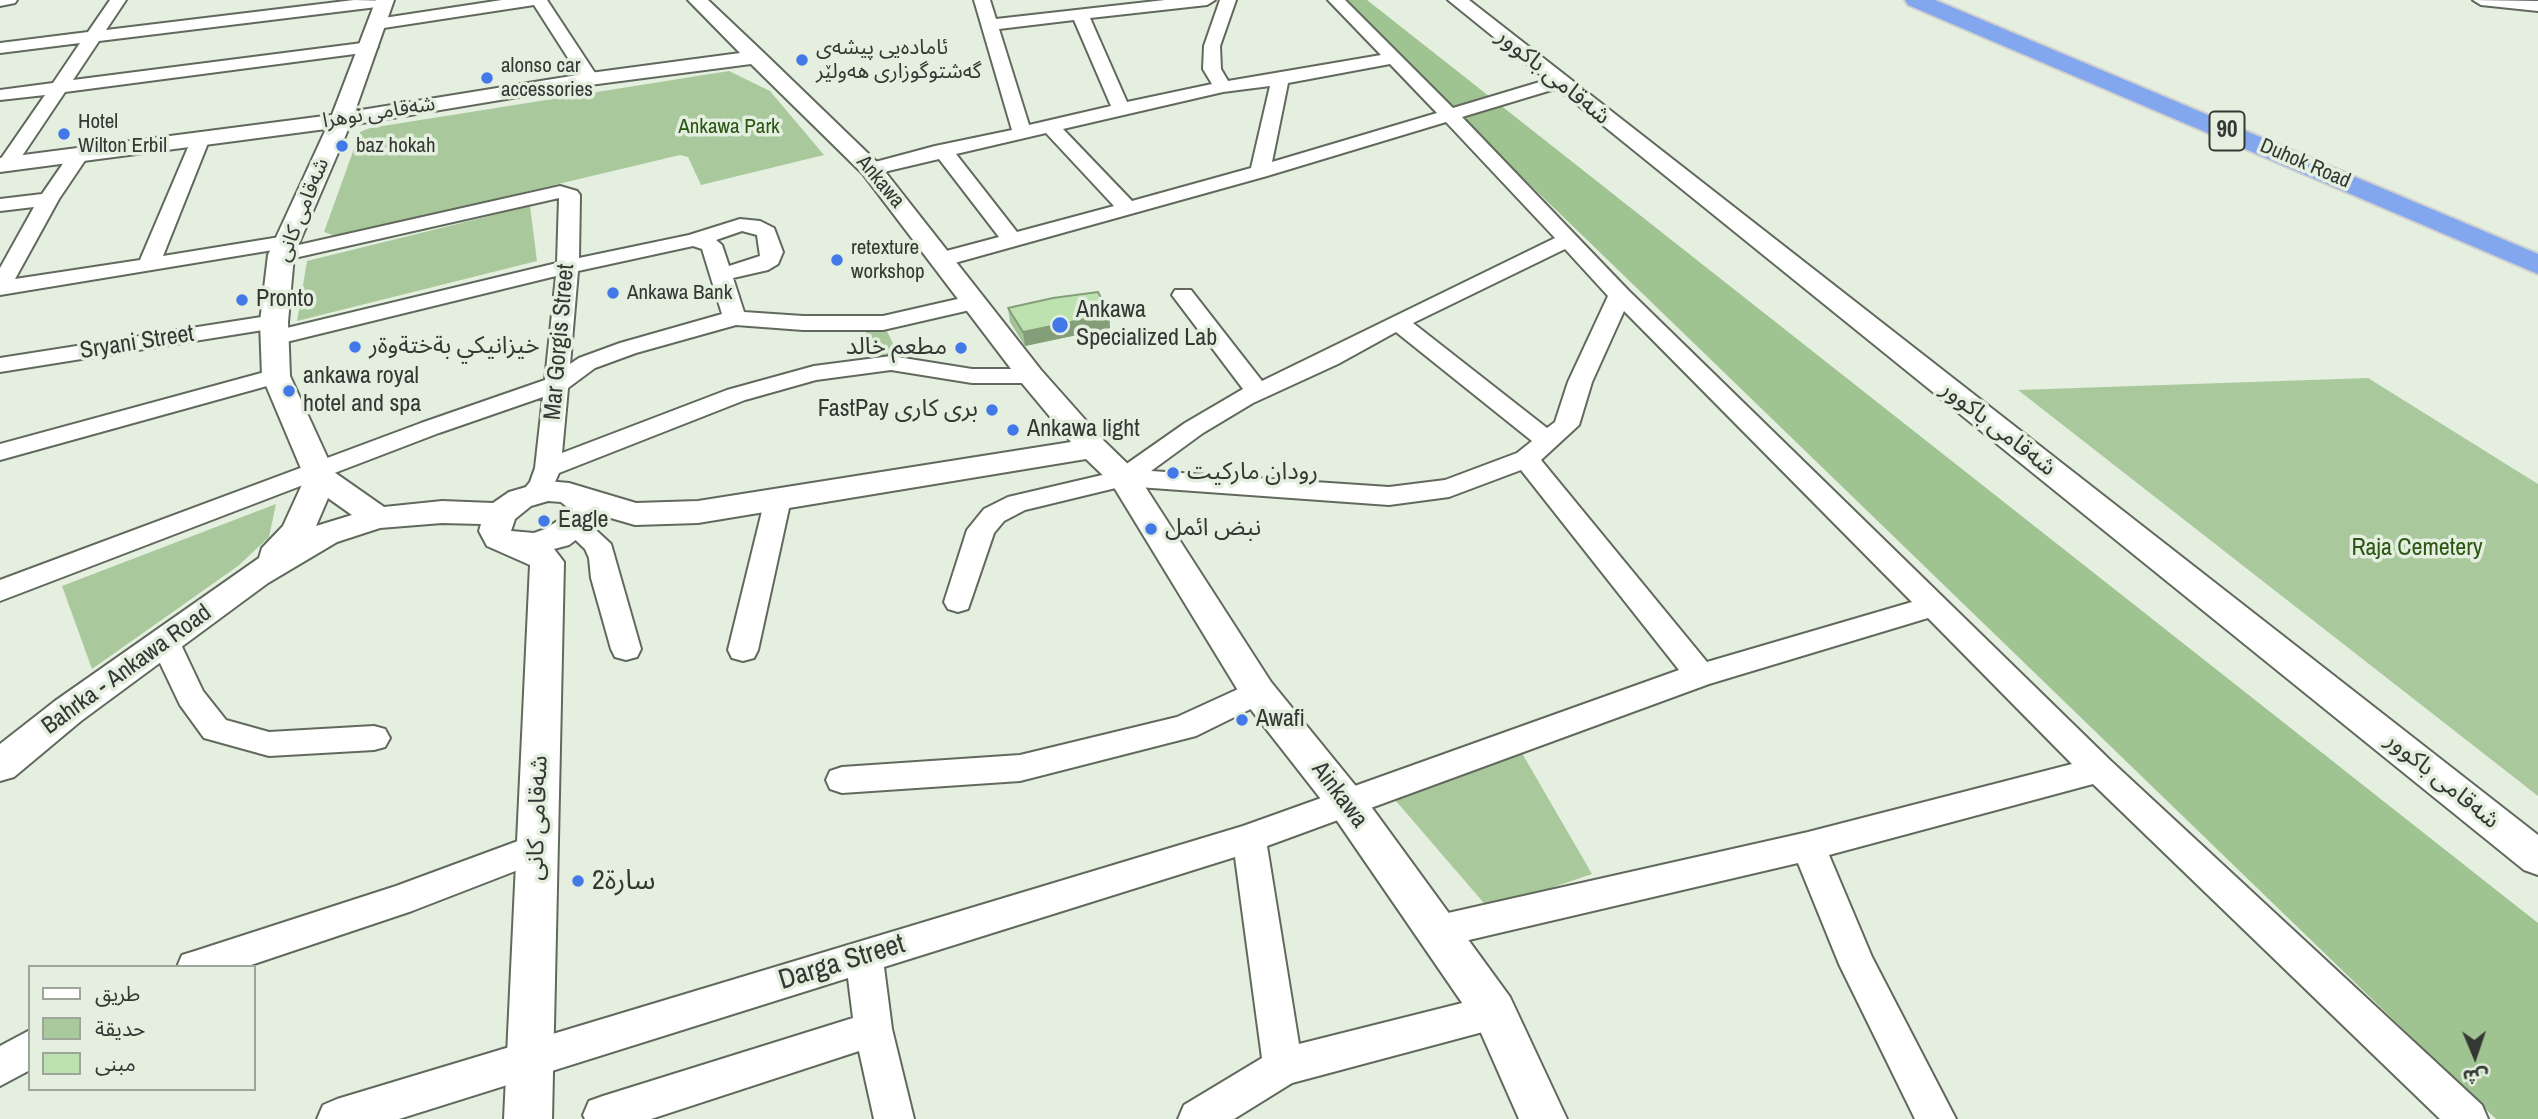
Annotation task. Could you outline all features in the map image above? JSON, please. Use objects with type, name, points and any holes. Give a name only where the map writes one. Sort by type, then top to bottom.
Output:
[{"type":"highway","name":"Duhok Road","points":[[1916,0],[2538,265]]},
{"type":"highway","name":"Duhok Road","points":[[1966,0],[2538,239]]},
{"type":"street","points":[[0,1],[9,0]]},
{"type":"street","points":[[3,164],[59,88],[118,0]]},
{"type":"street","points":[[0,48],[94,36],[379,18],[533,0]]},
{"type":"street","points":[[538,0],[590,79]]},
{"type":"street","name":"Ankawa","points":[[697,0],[871,169],[1031,376],[1093,448],[1124,478]]},
{"type":"street","points":[[982,0],[1022,132]]},
{"type":"street","points":[[990,25],[1207,0]]},
{"type":"street","points":[[1223,87],[1212,69],[1212,46],[1228,0]]},
{"type":"street","points":[[1336,0],[1449,114],[1620,295],[2099,770],[2468,1119]]},
{"type":"street","name":"شەقامی باکوور","points":[[1457,0],[2538,858]]},
{"type":"street","points":[[2481,0],[2538,6]]},
{"type":"street","points":[[1080,14],[1121,109]]},
{"type":"street","points":[[0,95],[59,88],[379,18]]},
{"type":"street","name":"شەقامی کانی","points":[[319,474],[276,376],[274,330],[284,249],[341,120],[379,18]]},
{"type":"street","name":"شەقامی نوهرا","points":[[3,164],[341,120],[590,79],[757,57]]},
{"type":"street","points":[[871,169],[942,150],[1223,87],[1394,58]]},
{"type":"street","points":[[1260,172],[1280,79]]},
{"type":"street","points":[[943,259],[1260,172],[1559,82]]},
{"type":"street","points":[[1050,126],[1128,208]]},
{"type":"street","points":[[149,265],[201,138]]},
{"type":"street","points":[[942,150],[1012,240]]},
{"type":"street","points":[[0,287],[49,199],[80,153]]},
{"type":"street","name":"Mar Gorgis Street","points":[[284,249],[560,192],[570,195],[568,267],[558,383],[541,481]]},
{"type":"street","points":[[0,205],[49,199]]},
{"type":"street","name":"Sryani Street","points":[[0,365],[274,330],[694,240],[740,225],[762,227],[767,232],[772,252],[770,259],[760,265],[720,274]]},
{"type":"street","points":[[694,240],[710,245],[735,318]]},
{"type":"street","points":[[1124,478],[1194,428],[1256,391],[1330,359],[1397,322],[1568,240]]},
{"type":"street","points":[[0,287],[284,249]]},
{"type":"street","points":[[1183,295],[1256,391]]},
{"type":"street","points":[[958,602],[981,530],[994,515],[1017,503],[1124,478],[1389,496],[1449,488],[1537,450],[1566,425],[1580,382],[1620,295]]},
{"type":"street","points":[[0,591],[558,383],[587,363],[628,348],[735,318],[803,323],[883,323],[975,302]]},
{"type":"street","points":[[1397,322],[1537,450],[1700,675]]},
{"type":"street","points":[[504,529],[520,499],[541,481],[736,395],[814,373],[891,363],[972,376],[1031,376]]},
{"type":"street","points":[[0,452],[276,376]]},
{"type":"street","points":[[256,575],[325,534],[378,518],[442,512],[504,529],[520,545],[546,542],[576,511],[665,515],[1093,448]]},
{"type":"street","points":[[319,474],[378,518]]},
{"type":"street","points":[[256,575],[297,531],[319,474]]},
{"type":"street","name":"Ainkawa","points":[[1124,478],[1258,692],[1345,801],[1494,1012],[1543,1119]]},
{"type":"street","points":[[541,481],[559,491],[576,511],[597,544],[626,649]]},
{"type":"street","points":[[743,650],[778,499]]},
{"type":"street","name":"شەقامی کانی","points":[[504,529],[547,562],[528,1119]]},
{"type":"street","name":"Bahrka - Ankawa Road","points":[[0,766],[68,711],[256,575]]},
{"type":"street","name":"Darga Street","points":[[337,1119],[1249,838],[1345,801],[1700,675],[1934,606]]},
{"type":"street","points":[[165,642],[191,697],[215,729],[269,744],[374,738]]},
{"type":"street","points":[[842,780],[1020,768],[1185,727],[1258,692]]},
{"type":"street","points":[[1439,931],[1808,846],[2099,770]]},
{"type":"street","points":[[1249,838],[1283,1067]]},
{"type":"street","points":[[1808,846],[1857,964],[1936,1119]]},
{"type":"street","points":[[201,965],[400,900],[537,848]]},
{"type":"street","points":[[864,956],[873,1029],[894,1119]]},
{"type":"street","points":[[1198,1119],[1283,1067],[1494,1012]]},
{"type":"street","points":[[603,1115],[873,1029]]},
{"type":"street","points":[[0,1068],[28,1049]]},
{"type":"green space","points":[[1339,0],[1367,0],[2538,923],[2538,1119],[2496,1119]]},
{"type":"green space","name":"Ankawa Park","points":[[729,71],[770,91],[824,155],[701,185],[688,157],[680,155],[348,234],[333,235],[324,232],[360,132],[370,128]]},
{"type":"green space","points":[[530,206],[537,261],[297,321],[307,261]]},
{"type":"green space","points":[[886,329],[897,352],[869,360],[866,332]]},
{"type":"green space","name":"Raja Cemetery","points":[[2368,378],[2538,484],[2538,796],[2018,390]]},
{"type":"green space","points":[[276,504],[269,537],[238,566],[92,669],[62,586]]},
{"type":"green space","points":[[1519,748],[1592,874],[1489,909],[1390,794]]},
{"type":"building","points":[[1098,292],[1109,314],[1023,332],[1008,308],[1053,298]]},
{"type":"place","name":"ئاماده‌یی پیشه‌ی گه‌شتوگوزاری هه‌ولێر","points":[[802,60]]},
{"type":"place","name":"alonso car accessories","points":[[487,78]]},
{"type":"place","name":"Hotel Wilton Erbil","points":[[64,134]]},
{"type":"place","name":"baz hokah","points":[[342,146]]},
{"type":"place","name":"retexture workshop","points":[[837,260]]},
{"type":"place","name":"Ankawa Bank","points":[[613,293]]},
{"type":"place","name":"Pronto","points":[[242,300]]},
{"type":"place","name":"Ankawa Specialized Lab","points":[[1060,325]]},
{"type":"place","name":"خيزانيكي بةختةوةر","points":[[355,347]]},
{"type":"place","name":"مطعم خالد","points":[[961,348]]},
{"type":"place","name":"ankawa royal hotel and spa","points":[[289,391]]},
{"type":"place","name":"FastPay بری كاری","points":[[992,410]]},
{"type":"place","name":"Ankawa light","points":[[1013,430]]},
{"type":"place","name":"رودان ماركيت","points":[[1173,473]]},
{"type":"place","name":"Eagle","points":[[544,521]]},
{"type":"place","name":"نبض ائمل","points":[[1151,529]]},
{"type":"place","name":"Awafi","points":[[1242,720]]},
{"type":"place","name":"سارة2","points":[[578,881]]}]
